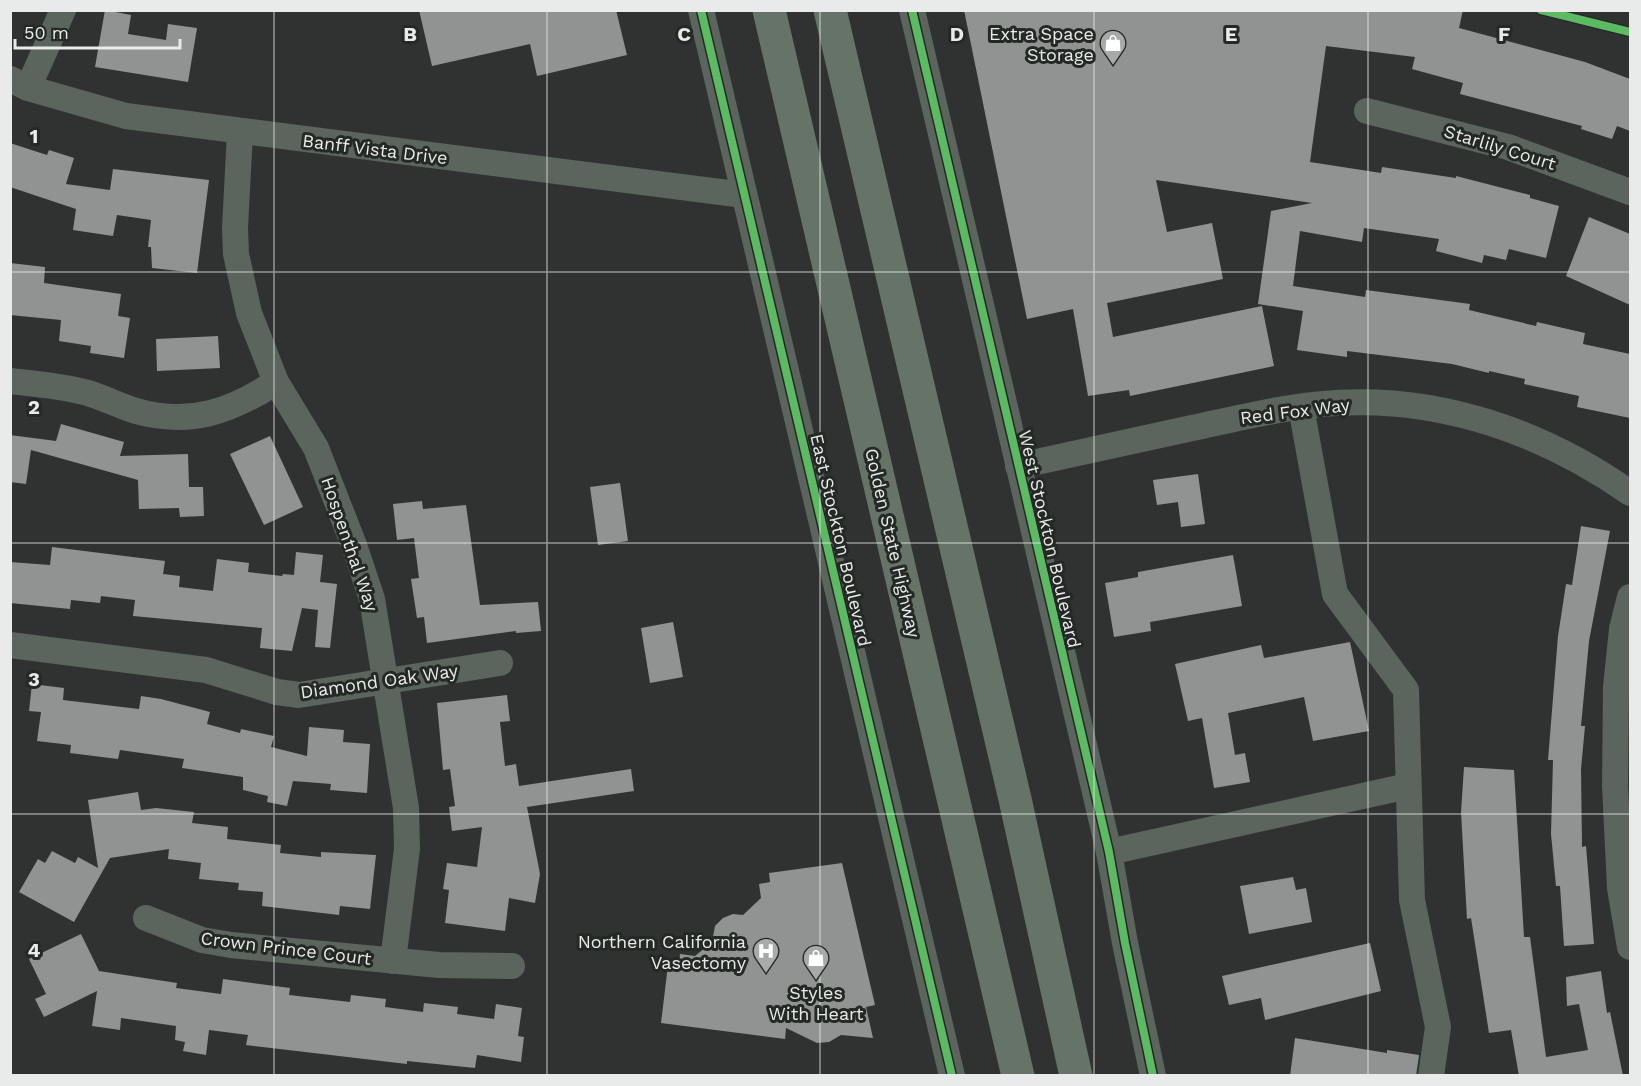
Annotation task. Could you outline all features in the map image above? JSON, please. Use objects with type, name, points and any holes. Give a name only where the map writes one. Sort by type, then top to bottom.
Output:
[{"type":"highway","name":"Golden State Highway","points":[[769,10],[1018,1076]]},
{"type":"highway","points":[[830,10],[1015,799],[1076,1076]]},
{"type":"street","points":[[19,84],[63,10]]},
{"type":"street","name":"East Stockton Boulevard","points":[[701,10],[952,1076]]},
{"type":"street","name":"West Stockton Boulevard","points":[[912,10],[1109,852],[1125,944],[1154,1076]]},
{"type":"street","name":"Banff Vista Drive","points":[[19,84],[126,116],[744,195]]},
{"type":"street","name":"Starlily Court","points":[[1367,111],[1508,147],[1630,192]]},
{"type":"street","name":"Hospenthal Way","points":[[240,132],[235,209],[236,254],[249,313],[276,382],[316,448],[354,545],[372,599],[406,818],[407,849],[393,961]]},
{"type":"street","points":[[10,381],[64,388],[88,393],[135,411],[183,417],[231,409],[276,382]]},
{"type":"street","name":"Red Fox Way","points":[[1018,466],[1266,412],[1336,403],[1384,404],[1432,409],[1480,418],[1574,457],[1630,493]]},
{"type":"street","points":[[1301,407],[1335,594],[1406,690],[1412,900],[1438,1027],[1431,1076]]},
{"type":"street","points":[[1630,597],[1622,629],[1616,687],[1624,745],[1615,786],[1620,888],[1630,941]]},
{"type":"street","name":"Diamond Oak Way","points":[[10,645],[206,670],[277,692],[299,695],[386,683],[500,663]]},
{"type":"street","points":[[1109,852],[1408,786]]},
{"type":"street","name":"Crown Prince Court","points":[[146,918],[202,940],[393,961]]},
{"type":"street","points":[[393,961],[439,965],[512,966]]},
{"type":"building","points":[[105,10],[131,15],[128,34],[166,40],[168,24],[197,28],[188,82],[95,67]]},
{"type":"building","points":[[419,10],[616,10],[627,55],[537,76],[530,44],[432,66]]},
{"type":"building","points":[[964,10],[1463,10],[1459,28],[1585,62],[1630,79],[1630,131],[1617,126],[1612,139],[1581,129],[1582,126],[1460,94],[1463,83],[1412,69],[1415,57],[1326,46],[1310,162],[1381,173],[1382,167],[1456,178],[1456,176],[1530,195],[1530,198],[1559,206],[1546,258],[1509,249],[1506,260],[1484,255],[1482,263],[1436,251],[1439,239],[1364,228],[1362,242],[1300,231],[1293,286],[1365,297],[1366,290],[1470,304],[1469,310],[1536,326],[1537,322],[1585,333],[1583,344],[1630,354],[1630,418],[1577,407],[1579,396],[1524,384],[1525,379],[1489,371],[1489,373],[1452,364],[1347,351],[1347,357],[1297,350],[1303,311],[1258,304],[1271,211],[1312,203],[1156,180],[1167,232],[1212,223],[1223,279],[1107,303],[1113,337],[1262,306],[1274,366],[1130,396],[1129,390],[1088,396],[1073,309],[1027,319]]},
{"type":"building","points":[[10,143],[47,155],[49,150],[74,158],[66,184],[110,190],[113,169],[209,180],[197,273],[152,268],[151,247],[148,247],[151,220],[117,215],[113,236],[73,230],[76,209],[10,187]]},
{"type":"building","points":[[1589,217],[1630,234],[1630,305],[1566,276]]},
{"type":"building","points":[[10,263],[45,267],[44,283],[121,294],[118,316],[130,318],[124,358],[90,353],[91,346],[59,341],[61,320],[10,315]]},
{"type":"building","points":[[218,336],[220,368],[157,371],[156,339]]},
{"type":"building","points":[[61,424],[124,442],[120,456],[188,454],[189,487],[203,487],[204,516],[180,517],[179,508],[139,509],[138,480],[31,450],[26,484],[10,482],[10,435],[56,441]]},
{"type":"building","points":[[270,436],[303,507],[264,525],[230,454]]},
{"type":"building","points":[[1198,474],[1205,524],[1181,527],[1178,502],[1157,505],[1153,480]]},
{"type":"building","points":[[620,483],[628,541],[598,545],[590,487]]},
{"type":"building","points":[[422,501],[423,509],[466,505],[480,605],[538,602],[541,631],[516,633],[516,631],[427,643],[424,617],[417,618],[411,579],[419,578],[414,538],[397,540],[393,504]]},
{"type":"building","points":[[1581,526],[1610,531],[1589,641],[1581,726],[1585,726],[1581,769],[1582,847],[1586,846],[1594,944],[1564,946],[1560,886],[1556,886],[1551,834],[1553,760],[1548,760],[1558,636],[1566,584],[1572,585]]},
{"type":"building","points":[[52,547],[165,561],[163,574],[180,576],[179,587],[213,591],[217,559],[249,563],[248,572],[282,576],[283,574],[294,575],[296,552],[323,555],[320,582],[337,584],[330,648],[315,647],[318,610],[302,608],[292,651],[260,648],[262,628],[133,616],[135,600],[101,596],[100,603],[71,600],[70,609],[10,603],[10,562],[50,565]]},
{"type":"building","points":[[1233,555],[1242,606],[1150,622],[1151,631],[1114,637],[1105,583],[1138,577],[1138,572]]},
{"type":"building","points":[[673,622],[683,677],[650,683],[641,628]]},
{"type":"building","points":[[1350,642],[1369,731],[1313,741],[1304,697],[1228,713],[1235,755],[1245,753],[1250,782],[1214,788],[1202,718],[1188,721],[1175,664],[1261,645],[1264,658]]},
{"type":"building","points":[[32,684],[64,688],[63,700],[139,709],[141,696],[161,699],[210,712],[207,724],[240,733],[241,729],[274,736],[271,747],[307,756],[309,727],[344,730],[343,742],[370,744],[367,793],[330,790],[331,784],[293,781],[287,806],[267,802],[268,796],[243,790],[243,777],[182,768],[184,759],[120,750],[118,759],[70,753],[71,745],[37,741],[41,712],[29,711]]},
{"type":"building","points":[[507,695],[510,721],[500,722],[505,766],[516,764],[519,786],[631,769],[634,791],[527,807],[540,874],[535,903],[509,898],[505,931],[445,923],[449,890],[443,889],[447,863],[477,867],[482,827],[452,831],[449,807],[455,806],[450,769],[443,770],[437,703]]},
{"type":"building","points":[[1464,767],[1514,770],[1524,937],[1530,937],[1546,1057],[1588,1050],[1579,1004],[1567,1006],[1566,977],[1601,971],[1607,1013],[1610,1012],[1623,1076],[1519,1076],[1511,1030],[1489,1033],[1471,918],[1467,919],[1461,812]]},
{"type":"building","points":[[138,792],[141,810],[156,808],[194,812],[192,823],[228,827],[227,839],[281,845],[280,853],[321,857],[321,852],[376,855],[370,909],[340,906],[339,915],[262,906],[263,892],[238,890],[239,883],[199,879],[201,863],[168,859],[169,849],[110,858],[74,922],[19,892],[38,859],[45,863],[52,851],[75,863],[78,857],[98,868],[88,800]]},
{"type":"building","points":[[842,863],[875,1005],[866,1007],[873,1038],[841,1035],[829,1042],[817,1043],[786,1028],[785,1039],[661,1023],[668,965],[679,966],[680,954],[695,956],[712,942],[715,926],[723,918],[733,914],[743,915],[761,898],[759,884],[770,882],[769,873]]},
{"type":"building","points":[[1293,877],[1296,890],[1306,888],[1312,922],[1249,934],[1240,886]]},
{"type":"building","points":[[81,934],[99,971],[177,983],[176,988],[221,994],[223,979],[290,988],[289,995],[350,1002],[351,995],[386,999],[385,1007],[423,1012],[424,1003],[458,1007],[457,1014],[494,1019],[496,1004],[522,1008],[518,1036],[524,1037],[521,1062],[477,1055],[475,1068],[407,1061],[407,1064],[246,1045],[248,1035],[209,1030],[206,1055],[183,1051],[185,1042],[175,1040],[176,1026],[121,1018],[120,1030],[92,1026],[97,991],[44,1017],[35,999],[46,994],[29,959]]},
{"type":"building","points":[[1370,943],[1381,991],[1265,1020],[1261,998],[1229,1005],[1222,976]]},
{"type":"building","points":[[1295,1038],[1387,1053],[1387,1050],[1419,1055],[1416,1076],[1290,1076]]},
{"type":"cycle path","points":[[701,10],[952,1076]]},
{"type":"cycle path","points":[[912,10],[1109,852],[1125,943],[1153,1076]]},
{"type":"cycle path","points":[[1541,10],[1630,32]]},
{"type":"place","name":"Extra Space Storage","points":[[1113,66]]},
{"type":"place","name":"Northern California Vasectomy","points":[[766,974]]},
{"type":"place","name":"Styles With Heart","points":[[816,981]]}]
